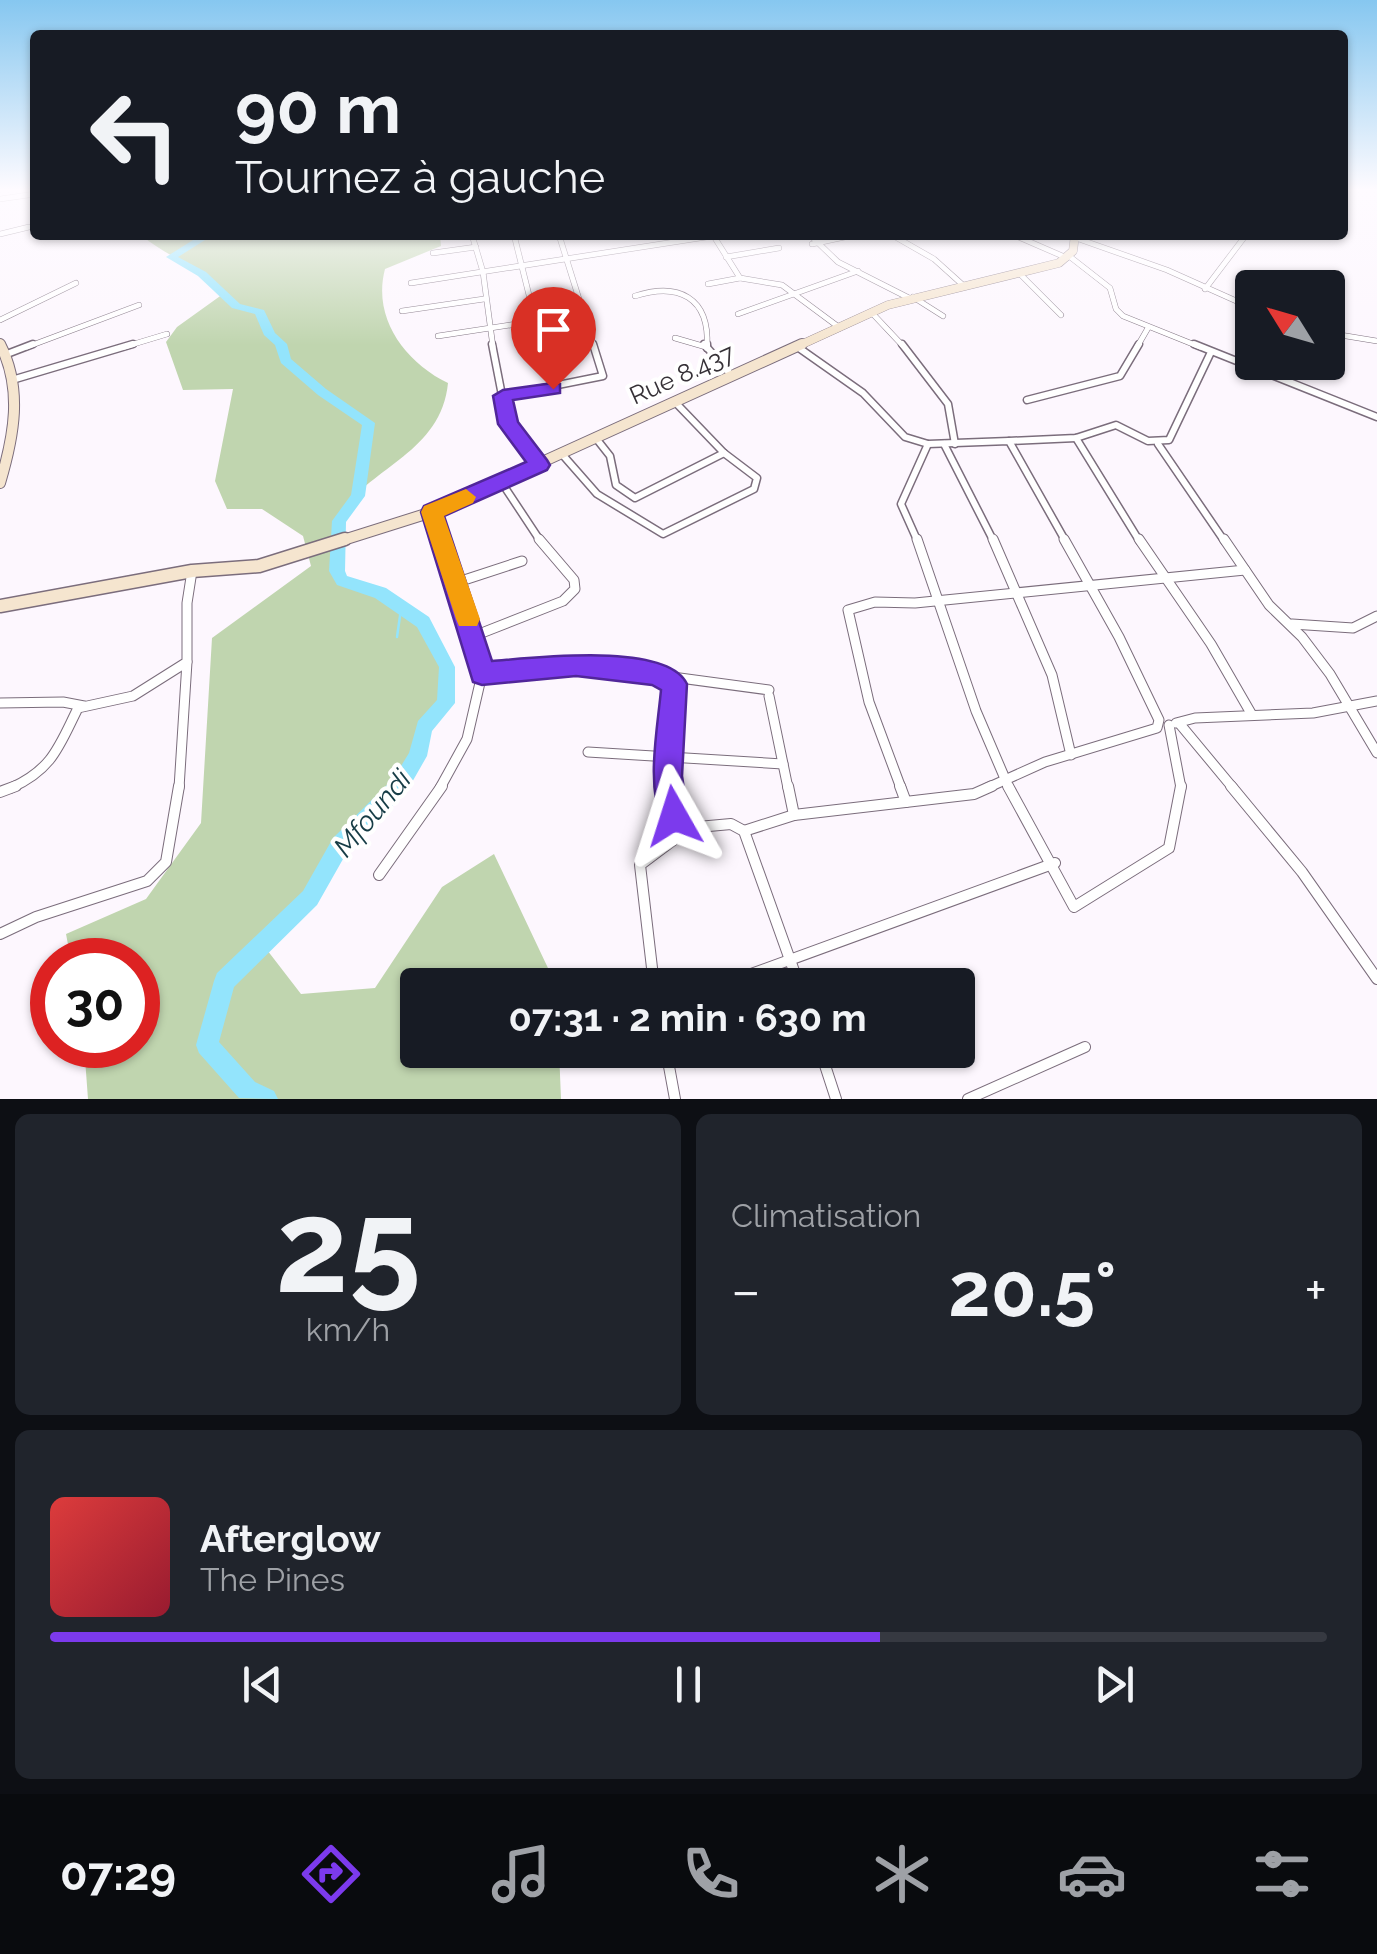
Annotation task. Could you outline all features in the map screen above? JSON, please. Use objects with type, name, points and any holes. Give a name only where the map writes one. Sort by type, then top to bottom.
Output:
[{"type":"main road","points":[[1068,256],[1074,242]]},
{"type":"main road","name":"Rue 8.437","points":[[0,606],[192,570],[259,566],[432,512],[872,312],[911,298],[1052,266],[1068,256]]},
{"type":"main road","points":[[0,344],[7,354],[15,398],[0,483]]},
{"type":"street","points":[[474,242],[508,424],[540,465]]},
{"type":"street","points":[[516,242],[553,389]]},
{"type":"street","points":[[503,396],[604,376],[562,242]]},
{"type":"street","points":[[410,283],[673,242]]},
{"type":"street","points":[[719,242],[740,278]]},
{"type":"street","points":[[812,244],[820,242]]},
{"type":"street","points":[[905,242],[934,258],[964,286]]},
{"type":"street","points":[[1033,242],[1068,256],[1110,288],[1118,313],[1235,361]]},
{"type":"street","points":[[1094,242],[1235,301]]},
{"type":"street","points":[[1206,289],[1241,242]]},
{"type":"street","points":[[812,244],[943,316]]},
{"type":"street","points":[[433,254],[476,248]]},
{"type":"street","points":[[726,257],[779,248]]},
{"type":"street","points":[[738,314],[858,271]]},
{"type":"street","points":[[1020,274],[1061,315]]},
{"type":"street","points":[[708,284],[740,278],[770,279],[797,293],[840,328]]},
{"type":"street","points":[[0,320],[76,283]]},
{"type":"street","points":[[635,296],[665,288],[680,295],[706,316],[710,334],[707,348]]},
{"type":"street","points":[[402,312],[484,299]]},
{"type":"street","points":[[7,354],[139,305]]},
{"type":"street","points":[[872,312],[915,358],[948,404],[955,444]]},
{"type":"street","points":[[438,336],[584,314]]},
{"type":"street","points":[[1027,400],[1120,376],[1148,328]]},
{"type":"street","points":[[12,380],[167,334]]},
{"type":"street","points":[[1345,336],[1377,342]]},
{"type":"street","points":[[676,338],[697,341],[732,376]]},
{"type":"street","points":[[799,348],[863,394],[896,431],[928,444],[1076,438],[1116,425],[1158,444],[1269,605],[1292,624],[1352,706],[1377,753]]},
{"type":"street","points":[[1158,444],[1169,440],[1210,352]]},
{"type":"street","points":[[1285,380],[1377,417]]},
{"type":"street","points":[[561,453],[597,494],[663,534],[758,484],[757,478],[724,454],[675,402]]},
{"type":"street","points":[[595,438],[610,456],[616,485],[635,498],[724,454]]},
{"type":"street","points":[[1076,438],[1160,575],[1211,644],[1252,715]]},
{"type":"street","points":[[1009,441],[1156,710],[1302,872],[1377,979]]},
{"type":"street","points":[[928,444],[901,504],[1004,778],[1054,863],[1074,906],[1169,848],[1182,808],[1180,759],[1168,725]]},
{"type":"street","points":[[944,444],[998,543],[1064,706],[1072,755]]},
{"type":"street","points":[[474,636],[563,601],[575,589],[574,580],[535,535],[502,483]]},
{"type":"street","points":[[379,875],[435,795],[467,739],[482,674],[474,636],[432,512]]},
{"type":"street","points":[[455,583],[522,561]]},
{"type":"street","points":[[0,934],[36,917],[158,874],[172,843],[177,815],[192,570]]},
{"type":"street","points":[[906,802],[869,702],[848,610],[870,600],[912,603],[1088,582],[1245,570]]},
{"type":"street","points":[[1292,624],[1353,628],[1377,616]]},
{"type":"street","points":[[0,792],[26,784],[36,776],[64,740],[75,712],[84,706],[133,696],[187,662]]},
{"type":"street","points":[[482,674],[576,664],[769,693],[794,816]]},
{"type":"street","points":[[669,679],[676,692],[670,758],[674,816],[687,828],[731,824],[744,831],[794,968]]},
{"type":"street","points":[[744,831],[794,816],[974,794],[1004,778],[1168,725],[1252,715],[1313,713],[1377,700]]},
{"type":"street","points":[[0,703],[63,702],[84,706]]},
{"type":"street","points":[[588,752],[783,764]]},
{"type":"street","points":[[652,968],[640,865],[646,857],[668,848],[680,825]]},
{"type":"street","points":[[763,968],[926,913],[1054,863]]},
{"type":"street","points":[[968,1099],[1085,1047]]},
{"type":"street","points":[[669,1068],[675,1099]]},
{"type":"street","points":[[826,1068],[836,1099]]},
{"type":"green space","points":[[151,242],[441,242],[441,246],[385,269],[382,287],[383,305],[396,337],[418,363],[448,383],[442,408],[416,446],[349,503],[338,523],[337,555],[343,581],[380,593],[423,622],[447,667],[446,703],[424,727],[418,756],[400,785],[341,845],[310,898],[264,946],[301,994],[375,988],[442,887],[494,854],[548,968],[400,968],[400,1068],[560,1068],[561,1099],[88,1099],[86,1068],[160,1068],[160,938],[67,938],[66,934],[146,899],[201,823],[212,638],[311,566],[303,536],[262,509],[227,509],[215,481],[233,389],[183,390],[166,342],[177,327],[223,294],[198,271]]},
{"type":"waterway","name":"Mfoundi","points":[[196,242],[171,257],[202,274],[236,306],[260,312],[270,335],[281,344],[285,360],[322,392],[369,423],[358,496],[339,521],[337,571],[342,581],[380,593],[423,622],[447,667],[446,703],[424,727],[418,756],[400,785],[340,845],[310,898],[225,981],[207,1045],[247,1090],[266,1099]]},
{"type":"waterway","points":[[397,637],[401,609]]},
{"type":"slow traffic","points":[[466,497],[432,512],[468,619]]},
{"type":"route","points":[[553,389],[503,396],[508,424],[540,465],[432,512],[474,636],[482,674],[576,664],[657,674],[674,684],[668,776],[674,816]]}]
